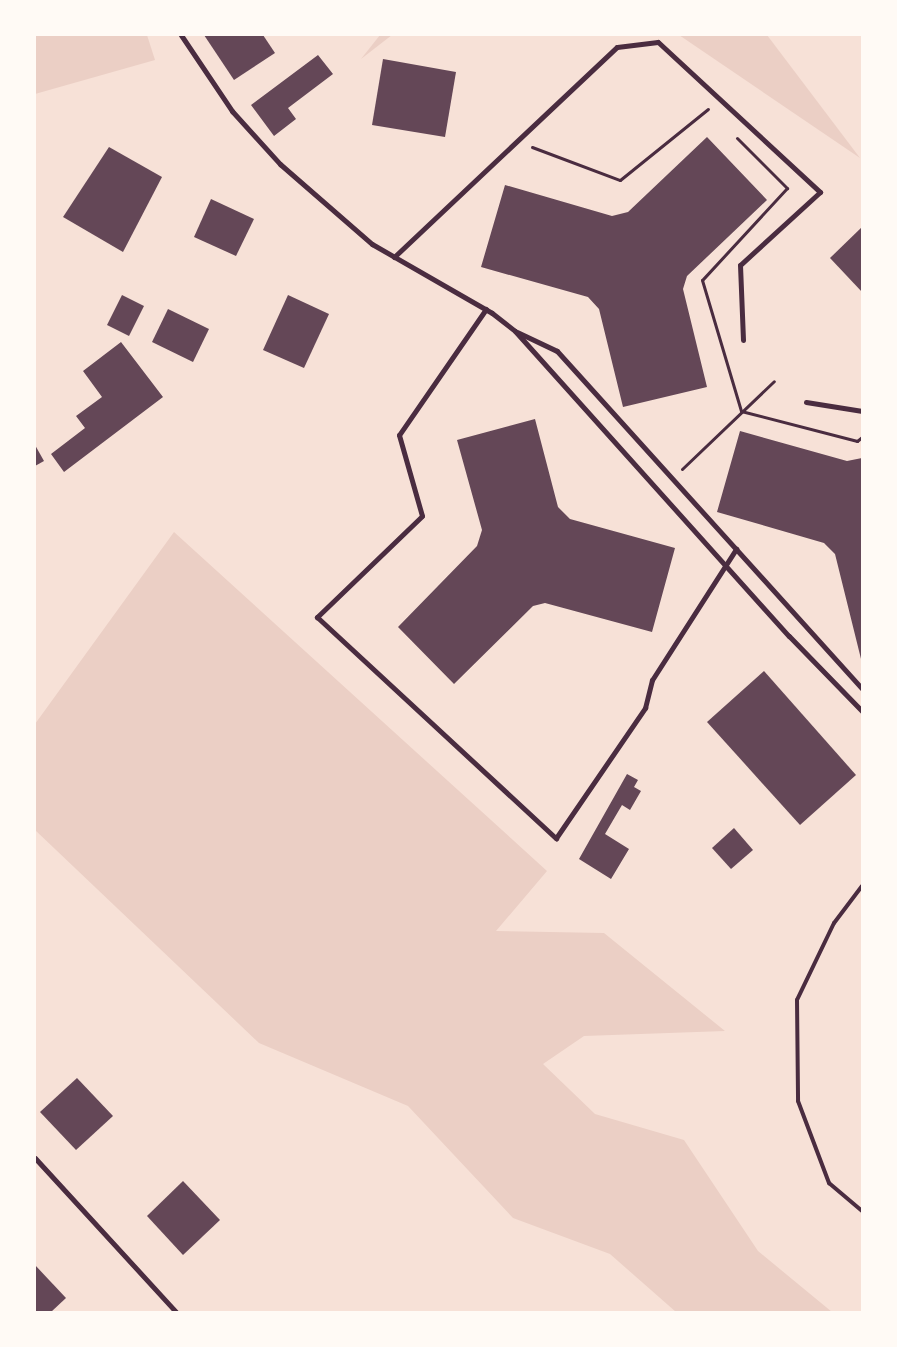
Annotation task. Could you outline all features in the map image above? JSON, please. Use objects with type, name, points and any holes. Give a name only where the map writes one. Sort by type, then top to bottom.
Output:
[{"type":"street","points":[[181,35],[232,111],[274,158],[372,244],[486,309],[514,331],[725,565],[862,711]]},
{"type":"street","points":[[394,257],[617,47],[658,42],[820,192],[740,265],[742,340]]},
{"type":"street","points":[[486,309],[399,435],[422,516],[317,617],[556,838],[645,708],[652,680],[736,549]]},
{"type":"street","points":[[514,331],[557,351],[862,689]]},
{"type":"street","points":[[806,402],[862,412]]},
{"type":"street","points":[[35,1158],[176,1312]]},
{"type":"lane","points":[[862,886],[834,923],[797,1000],[798,1100],[829,1183],[862,1212]]},
{"type":"path","points":[[524,153],[532,147],[620,180],[707,108],[714,114]]},
{"type":"path","points":[[734,134],[788,188],[702,280],[741,411]]},
{"type":"path","points":[[673,478],[741,411],[774,382]]},
{"type":"path","points":[[741,411],[857,442],[862,437]]},
{"type":"shaded area","points":[[35,35],[147,35],[155,60],[35,94]]},
{"type":"shaded area","points":[[380,35],[392,35],[361,59]]},
{"type":"shaded area","points":[[679,35],[767,35],[860,158]]},
{"type":"shaded area","points":[[174,532],[547,871],[496,931],[604,933],[725,1031],[584,1036],[543,1064],[595,1114],[684,1140],[758,1251],[832,1312],[676,1312],[610,1254],[513,1218],[408,1106],[259,1043],[35,830],[35,724]]},
{"type":"building","points":[[204,35],[263,35],[275,53],[234,80]]},
{"type":"building","points":[[318,55],[333,74],[288,108],[296,119],[274,136],[251,105]]},
{"type":"building","points":[[383,59],[456,72],[445,137],[372,125]]},
{"type":"building","points":[[707,137],[767,200],[687,276],[683,289],[707,387],[623,407],[599,309],[588,297],[481,267],[505,185],[612,216],[628,212]]},
{"type":"building","points":[[109,147],[162,177],[123,252],[63,217]]},
{"type":"building","points":[[211,199],[254,219],[236,256],[194,237]]},
{"type":"building","points":[[862,227],[862,292],[830,258]]},
{"type":"building","points":[[122,295],[144,306],[129,336],[107,325]]},
{"type":"building","points":[[288,295],[329,314],[304,368],[263,350]]},
{"type":"building","points":[[168,309],[209,329],[193,362],[152,342]]},
{"type":"building","points":[[121,342],[163,397],[64,472],[51,454],[85,428],[76,416],[102,397],[83,371]]},
{"type":"building","points":[[535,419],[558,507],[570,519],[675,548],[652,632],[545,603],[533,606],[454,684],[398,627],[477,546],[482,530],[457,440]]},
{"type":"building","points":[[740,431],[847,461],[862,458],[862,663],[835,554],[824,543],[717,512]]},
{"type":"building","points":[[35,445],[44,461],[35,466]]},
{"type":"building","points":[[764,671],[856,775],[800,825],[707,722]]},
{"type":"building","points":[[627,774],[638,780],[634,787],[641,791],[630,810],[622,805],[605,834],[629,849],[611,879],[579,859]]},
{"type":"building","points":[[734,828],[753,850],[731,869],[712,848]]},
{"type":"building","points":[[77,1078],[113,1116],[76,1150],[40,1112]]},
{"type":"building","points":[[183,1181],[220,1220],[183,1255],[147,1216]]},
{"type":"building","points":[[35,1265],[66,1298],[51,1312],[35,1312]]}]
